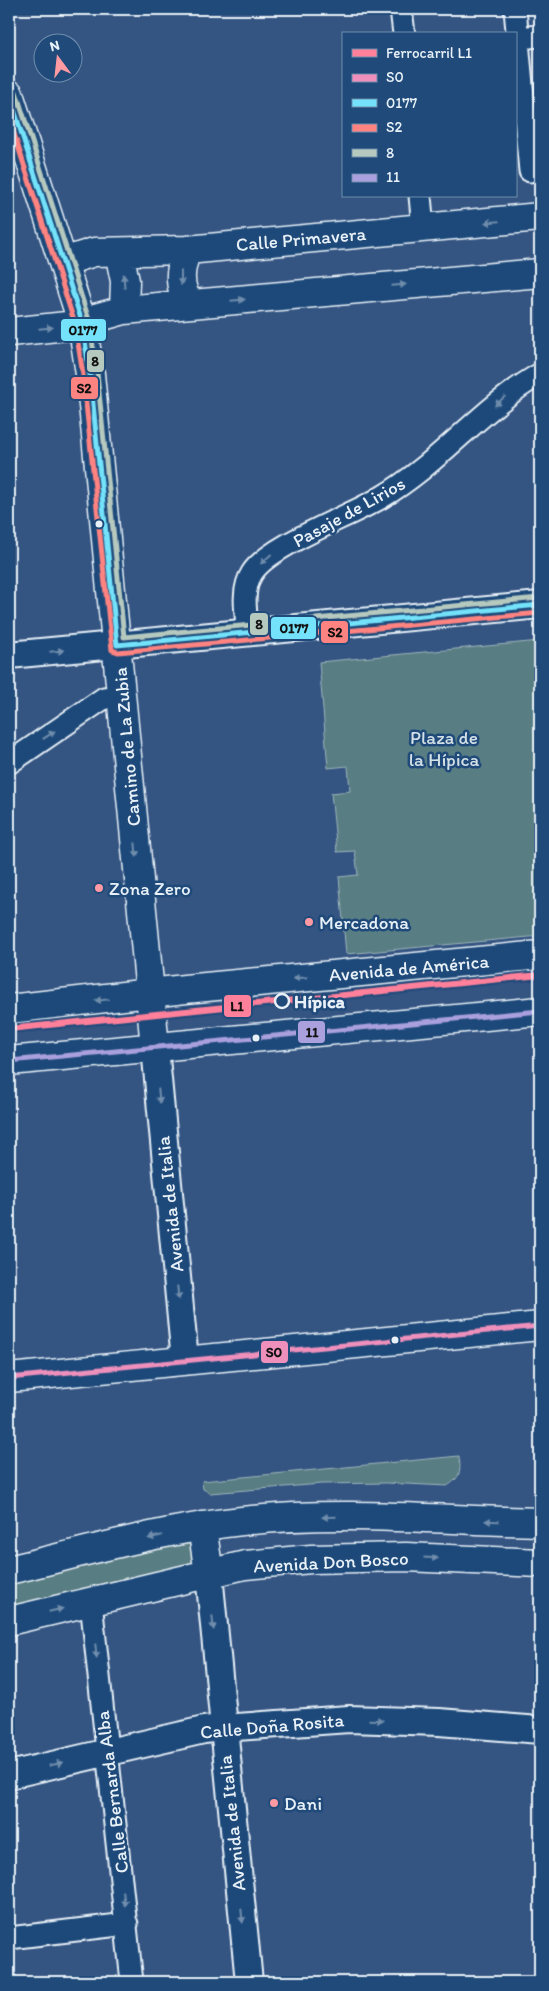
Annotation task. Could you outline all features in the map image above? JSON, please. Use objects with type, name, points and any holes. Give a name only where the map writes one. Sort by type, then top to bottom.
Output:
[{"type":"main road","name":"Camino de La Zubia","points":[[9,94],[82,322],[90,374],[155,1048]]},
{"type":"main road","name":"Calle Primavera","points":[[63,262],[94,252],[187,250],[540,217]]},
{"type":"main road","points":[[187,250],[179,280],[182,293],[189,304]]},
{"type":"main road","points":[[119,252],[125,281],[124,310]]},
{"type":"main road","points":[[9,332],[67,326],[124,310],[540,273]]},
{"type":"main road","name":"Avenida de América","points":[[9,1009],[150,993],[540,955]]},
{"type":"main road","points":[[9,1061],[540,1011]]},
{"type":"main road","points":[[9,1378],[540,1326]]},
{"type":"main road","points":[[9,1570],[202,1526],[253,1520],[346,1517],[540,1522]]},
{"type":"main road","points":[[202,1526],[209,1574]]},
{"type":"main road","name":"Avenida Don Bosco","points":[[9,1621],[235,1567],[311,1559],[406,1557],[540,1563]]},
{"type":"street","points":[[402,9],[404,32]]},
{"type":"street","points":[[515,9],[518,38],[532,115],[530,171]]},
{"type":"street","points":[[518,38],[540,36]]},
{"type":"street","points":[[420,198],[423,228]]},
{"type":"street","name":"Pasaje de Lirios","points":[[248,632],[246,591],[252,573],[267,556],[381,498],[408,481],[514,389],[540,374]]},
{"type":"street","points":[[9,655],[540,605]]},
{"type":"street","points":[[9,763],[104,698],[122,696]]},
{"type":"street","name":"Avenida de Italia","points":[[155,1048],[185,1360]]},
{"type":"street","name":"Avenida de Italia","points":[[209,1574],[222,1728],[248,1982]]},
{"type":"street","name":"Calle Bernarda Alba","points":[[91,1602],[132,1982]]},
{"type":"street","name":"Calle Doña Rosita","points":[[9,1775],[204,1730],[222,1728],[349,1719],[439,1722],[540,1730]]},
{"type":"street","points":[[9,1938],[127,1924]]},
{"type":"green space","name":"Plaza de la Hípica","points":[[540,641],[540,936],[346,954],[339,877],[358,875],[355,851],[337,852],[331,793],[350,791],[348,766],[328,768],[319,662]]},
{"type":"green space","points":[[459,1456],[459,1473],[455,1480],[447,1486],[386,1483],[321,1484],[210,1493],[203,1489],[202,1481]]},
{"type":"green space","points":[[192,1538],[202,1562],[9,1611],[9,1579]]},
{"type":"rail line","name":"L1","points":[[9,1029],[540,975]]},
{"type":"transit line","name":"8","points":[[16,92],[89,320],[97,373],[124,637],[539,598]]},
{"type":"transit line","name":"0177","points":[[9,94],[82,322],[90,374],[117,645],[540,605]]},
{"type":"transit line","name":"S2","points":[[9,118],[75,324],[83,375],[112,650],[118,652],[540,613]]},
{"type":"transit line","name":"11","points":[[9,1061],[540,1011]]},
{"type":"transit line","name":"S0","points":[[9,1378],[540,1326]]},
{"type":"place","name":"Zona Zero","points":[[99,888]]},
{"type":"place","name":"Mercadona","points":[[309,922]]},
{"type":"place","name":"Hípica","points":[[282,1001]]},
{"type":"place","name":"Dani","points":[[274,1803]]}]
